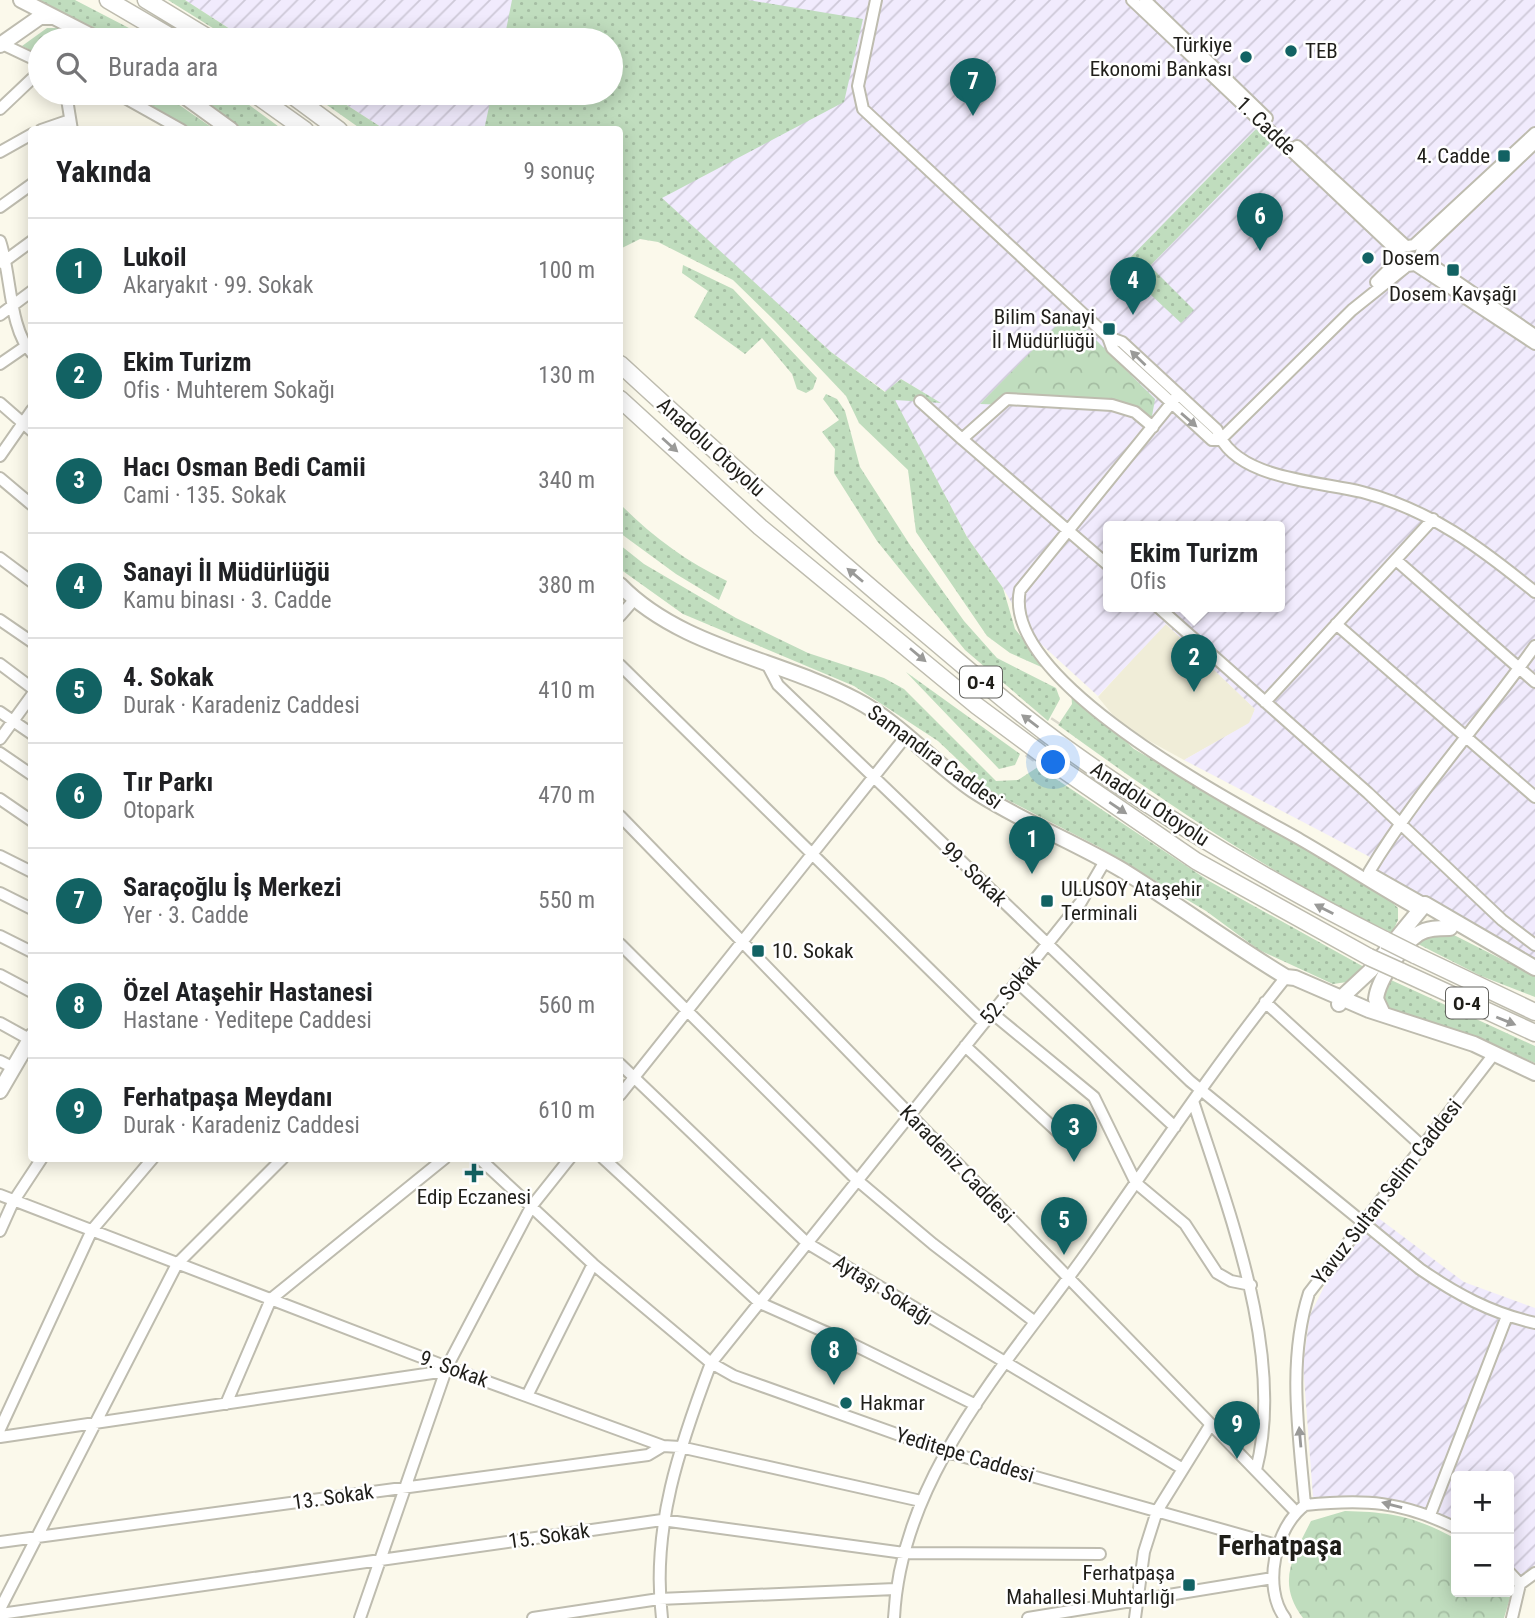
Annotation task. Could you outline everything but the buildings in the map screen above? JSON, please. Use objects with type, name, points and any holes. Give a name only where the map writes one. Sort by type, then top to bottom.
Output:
[{"type":"highway","points":[[99,0],[153,27]]},
{"type":"highway","points":[[108,0],[153,27]]},
{"type":"highway","points":[[146,0],[192,28]]},
{"type":"highway","points":[[270,105],[299,126]]},
{"type":"highway","points":[[305,105],[334,126]]},
{"type":"highway","name":"Anadolu Otoyolu","points":[[623,368],[836,558],[989,689],[1061,744],[1209,844],[1286,889],[1415,956],[1535,1012]]},
{"type":"highway","name":"Anadolu Otoyolu","points":[[623,402],[760,527],[977,706],[1059,767],[1196,861],[1369,957],[1535,1033]]},
{"type":"main road","points":[[21,0],[76,28]]},
{"type":"main road","points":[[1,44],[40,17],[57,18]]},
{"type":"main road","points":[[197,105],[225,126]]},
{"type":"main road","name":"Samandıra Caddesi","points":[[623,588],[634,600],[679,627],[766,662],[805,674],[858,701],[907,735],[970,788],[1009,812],[1105,861],[1286,977],[1321,989],[1345,1004],[1474,1045],[1535,1073]]},
{"type":"main road","points":[[1428,911],[1450,928],[1519,964],[1531,966]]},
{"type":"main road","points":[[1383,1014],[1376,999],[1382,977],[1410,933],[1428,911]]},
{"type":"main road","points":[[1428,911],[1531,966]]},
{"type":"main road","points":[[1345,1004],[1355,985],[1410,933],[1450,928]]},
{"type":"main road","points":[[1286,977],[1291,985],[1468,1050],[1494,1054]]},
{"type":"main road","points":[[1345,1004],[1382,977]]},
{"type":"main road","points":[[1321,989],[1336,991],[1355,985]]},
{"type":"main road","points":[[0,1091],[6,1064],[28,1040]]},
{"type":"street","points":[[876,0],[858,86],[863,109],[1108,337],[1122,342],[1212,440],[1220,440],[1410,255],[1535,143]]},
{"type":"street","name":"1. Cadde","points":[[1132,0],[1291,145]]},
{"type":"street","name":"1. Cadde","points":[[1145,0],[1345,198],[1410,255]]},
{"type":"street","points":[[1,44],[28,56]]},
{"type":"street","points":[[0,108],[28,82]]},
{"type":"street","points":[[68,105],[71,125]]},
{"type":"street","points":[[137,105],[175,126]]},
{"type":"street","points":[[1482,188],[1535,132]]},
{"type":"street","points":[[0,152],[28,136]]},
{"type":"street","points":[[0,207],[28,187]]},
{"type":"street","points":[[0,241],[13,305],[28,342]]},
{"type":"street","points":[[3,262],[28,244]]},
{"type":"street","points":[[1410,255],[1535,335]]},
{"type":"street","points":[[1410,255],[1535,344]]},
{"type":"street","points":[[0,314],[28,294]]},
{"type":"street","points":[[0,364],[28,348]]},
{"type":"street","points":[[1153,427],[1164,390]]},
{"type":"street","points":[[962,439],[1007,399],[1112,405],[1135,412],[1153,427]]},
{"type":"street","points":[[1174,399],[1020,590],[1016,607],[1023,627],[1053,668],[1123,734],[1236,804],[1368,872],[1428,911]]},
{"type":"street","points":[[920,401],[1103,561]]},
{"type":"street","points":[[0,403],[27,427],[0,456]]},
{"type":"street","points":[[1220,440],[1236,459],[1256,468],[1414,508],[1482,549],[1535,592]]},
{"type":"street","points":[[0,478],[28,502]]},
{"type":"street","points":[[1265,702],[1433,519]]},
{"type":"street","points":[[0,558],[28,579]]},
{"type":"street","points":[[1396,560],[1535,682]]},
{"type":"street","points":[[623,613],[634,600]]},
{"type":"street","points":[[1164,612],[1398,822],[1502,920],[1535,945],[1531,966]]},
{"type":"street","points":[[0,620],[28,639]]},
{"type":"street","points":[[1336,624],[1535,797]]},
{"type":"street","points":[[1368,872],[1398,822],[1468,736],[1535,646]]},
{"type":"street","name":"99. Sokak","points":[[766,662],[778,685],[1202,1090]]},
{"type":"street","points":[[0,664],[28,685]]},
{"type":"street","points":[[623,668],[984,1023]]},
{"type":"street","points":[[0,738],[28,700]]},
{"type":"street","points":[[0,712],[28,732]]},
{"type":"street","points":[[623,1091],[740,941],[907,735]]},
{"type":"street","points":[[0,753],[28,772]]},
{"type":"street","points":[[0,799],[28,818]]},
{"type":"street","name":"Karadeniz Caddesi","points":[[623,819],[1068,1279],[1256,1470],[1300,1509]]},
{"type":"street","points":[[1300,839],[1396,898],[1428,911]]},
{"type":"street","points":[[0,856],[28,870]]},
{"type":"street","name":"52. Sokak","points":[[662,1618],[659,1599],[662,1520],[680,1447],[711,1363],[1081,902],[1105,861]]},
{"type":"street","points":[[0,893],[28,907]]},
{"type":"street","points":[[1396,898],[1410,933]]},
{"type":"street","points":[[0,936],[28,950]]},
{"type":"street","points":[[623,947],[857,1180],[933,1244],[1035,1322]]},
{"type":"street","points":[[0,975],[28,990]]},
{"type":"street","points":[[894,1618],[895,1589],[904,1553],[921,1501],[947,1452],[1003,1363],[1068,1279],[1193,1101],[1286,977]]},
{"type":"street","points":[[1017,982],[1175,1127]]},
{"type":"street","points":[[1265,1002],[1422,1146]]},
{"type":"street","points":[[992,1013],[1094,1097],[1136,1183],[1185,1224],[1217,1273],[1231,1281],[1251,1284]]},
{"type":"street","points":[[0,1023],[28,1037]]},
{"type":"street","points":[[965,1046],[1059,1133]]},
{"type":"street","name":"Yavuz Sultan Selim Caddesi","points":[[1300,1509],[1296,1355],[1300,1322],[1316,1280],[1494,1054]]},
{"type":"street","name":"Aytaşı Sokağı","points":[[623,1067],[807,1243],[1183,1469]]},
{"type":"street","points":[[1202,1090],[1420,1269],[1460,1296],[1507,1317],[1535,1323]]},
{"type":"street","points":[[1193,1101],[1251,1284],[1264,1396],[1264,1439],[1256,1470]]},
{"type":"street","points":[[0,1231],[13,1202],[39,1162]]},
{"type":"street","points":[[0,1429],[92,1230],[150,1162]]},
{"type":"street","points":[[0,1612],[177,1264],[279,1162]]},
{"type":"street","points":[[226,1404],[271,1299],[440,1162]]},
{"type":"street","name":"Yeditepe Caddesi","points":[[483,1162],[593,1264],[711,1363],[734,1376],[947,1452],[1280,1546]]},
{"type":"street","points":[[360,1618],[446,1369],[531,1207],[567,1162]]},
{"type":"street","points":[[607,1162],[760,1303],[848,1342],[976,1405]]},
{"type":"street","name":"9. Sokak","points":[[0,1195],[446,1369],[663,1446],[680,1447],[921,1501]]},
{"type":"street","points":[[527,1396],[593,1264]]},
{"type":"street","points":[[1430,1515],[1507,1317]]},
{"type":"street","points":[[0,1437],[446,1369]]},
{"type":"street","points":[[1135,1618],[1135,1602],[1144,1552],[1157,1511],[1211,1424]]},
{"type":"street","name":"13. Sokak","points":[[0,1542],[648,1455],[663,1446]]},
{"type":"street","points":[[1283,1618],[1276,1605],[1273,1578],[1280,1546],[1300,1509],[1379,1501],[1430,1515],[1451,1526]]},
{"type":"street","name":"15. Sokak","points":[[0,1612],[662,1520],[904,1553],[1100,1554]]},
{"type":"street","points":[[1512,1618],[1520,1584],[1535,1573]]},
{"type":"street","points":[[1514,1577],[1520,1584]]},
{"type":"street","points":[[1035,1618],[1273,1578]]},
{"type":"street","points":[[533,1618],[659,1599],[895,1589]]},
{"type":"street","points":[[1111,1618],[1116,1605]]},
{"type":"shaded area","points":[[185,0],[1535,0],[1535,958],[1426,901],[1380,872],[1370,857],[1184,760],[1249,723],[1255,709],[1166,624],[1098,696],[1030,634],[1003,588],[967,537],[894,399],[939,402],[901,379],[886,392],[831,352],[661,198],[623,135],[623,126],[379,126],[347,105],[623,105],[623,28],[228,28]]},
{"type":"shaded area","points":[[1165,623],[1255,709],[1250,723],[1184,760],[1122,726],[1098,697]]},
{"type":"shaded area","points":[[1377,1217],[1464,1282],[1535,1308],[1535,1565],[1521,1575],[1514,1569],[1514,1471],[1451,1471],[1451,1519],[1395,1501],[1313,1497],[1303,1364],[1310,1315],[1328,1279]]},
{"type":"green space","points":[[38,0],[75,0],[129,28],[90,28]]},
{"type":"green space","points":[[168,0],[185,0],[228,28],[213,28]]},
{"type":"green space","points":[[512,0],[748,0],[863,19],[844,102],[662,198],[831,352],[885,392],[901,379],[941,403],[895,400],[967,537],[1003,588],[1015,629],[1048,670],[1010,653],[987,636],[916,532],[908,470],[859,423],[846,396],[775,321],[733,280],[658,242],[640,239],[623,248],[623,126],[485,126],[489,105],[623,105],[623,28],[506,28]]},
{"type":"green space","points":[[143,105],[179,105],[210,126],[182,126]]},
{"type":"green space","points":[[209,105],[249,105],[278,126],[238,126]]},
{"type":"green space","points":[[327,105],[347,105],[379,126],[357,126]]},
{"type":"green space","points":[[1256,129],[1271,142],[1150,266],[1194,310],[1181,323],[1121,267]]},
{"type":"green space","points":[[683,265],[733,289],[817,378],[813,389],[806,393],[797,389],[792,374],[762,338],[745,354],[694,317],[708,291],[682,273]]},
{"type":"green space","points":[[1069,313],[1155,399],[1151,422],[1135,409],[980,404]]},
{"type":"green space","points":[[826,394],[837,399],[845,411],[860,467],[910,545],[964,621],[997,658],[1056,688],[1060,699],[1048,721],[965,650],[877,541],[834,473],[835,449],[822,432],[839,420],[823,399]]},
{"type":"green space","points":[[623,507],[670,547],[727,581],[719,600],[676,574],[623,535]]},
{"type":"green space","points":[[623,547],[644,564],[736,618],[808,653],[884,678],[904,689],[996,781],[1018,780],[1038,767],[1209,881],[1364,967],[1347,982],[1333,984],[1259,950],[1206,911],[1099,847],[992,792],[938,741],[854,686],[683,614],[623,571]]},
{"type":"green space","points":[[906,672],[1020,754],[1015,765],[999,769]]},
{"type":"green space","points":[[1071,690],[1134,749],[1383,893],[1398,908],[1398,920],[1392,933],[1305,888],[1220,837],[1058,725],[1072,704]]},
{"type":"green space","points":[[1448,932],[1535,976],[1535,997],[1481,976],[1418,944],[1428,937]]},
{"type":"green space","points":[[1391,980],[1535,1046],[1535,1063],[1489,1043],[1386,1009],[1382,1000],[1383,987]]},
{"type":"green space","points":[[1345,1511],[1377,1513],[1403,1517],[1451,1536],[1451,1597],[1510,1597],[1504,1618],[1303,1618],[1290,1593],[1289,1581],[1293,1558],[1311,1521]]},
{"type":"green space","points":[[1438,1531],[1451,1541],[1451,1570],[1424,1550]]},
{"type":"tunnel","points":[[1029,759],[1056,720]]},
{"type":"place","name":"TEB","points":[[1291,51]]},
{"type":"place","name":"Türkiye Ekonomi Bankası","points":[[1246,57]]},
{"type":"place","name":"Saraçoğlu İş Merkezi","points":[[973,116]]},
{"type":"place","name":"4. Cadde","points":[[1504,156]]},
{"type":"place","name":"Tır Parkı","points":[[1260,251]]},
{"type":"place","name":"Dosem","points":[[1368,258]]},
{"type":"place","name":"Dosem Kavşağı","points":[[1453,270]]},
{"type":"place","name":"Sanayi İl Müdürlüğü","points":[[1133,315]]},
{"type":"place","name":"Bilim Sanayi İl Müdürlüğü","points":[[1109,329]]},
{"type":"place","name":"Ekim Turizm","points":[[1194,692]]},
{"type":"place","name":"Lukoil","points":[[1032,874]]},
{"type":"place","name":"ULUSOY Ataşehir Terminali","points":[[1047,901]]},
{"type":"place","name":"10. Sokak","points":[[758,951]]},
{"type":"place","name":"Hacı Osman Bedi Camii","points":[[1074,1162]]},
{"type":"place","name":"Edip Eczanesi","points":[[474,1173]]},
{"type":"place","name":"4. Sokak","points":[[1064,1255]]},
{"type":"place","name":"Özel Ataşehir Hastanesi","points":[[834,1385]]},
{"type":"place","name":"Hakmar","points":[[846,1403]]},
{"type":"place","name":"Ferhatpaşa Meydanı","points":[[1237,1459]]},
{"type":"place","name":"Ferhatpaşa Mahallesi Muhtarlığı","points":[[1189,1585]]},
{"type":"district","name":"Ferhatpaşa","points":[[1280,1545]]}]
